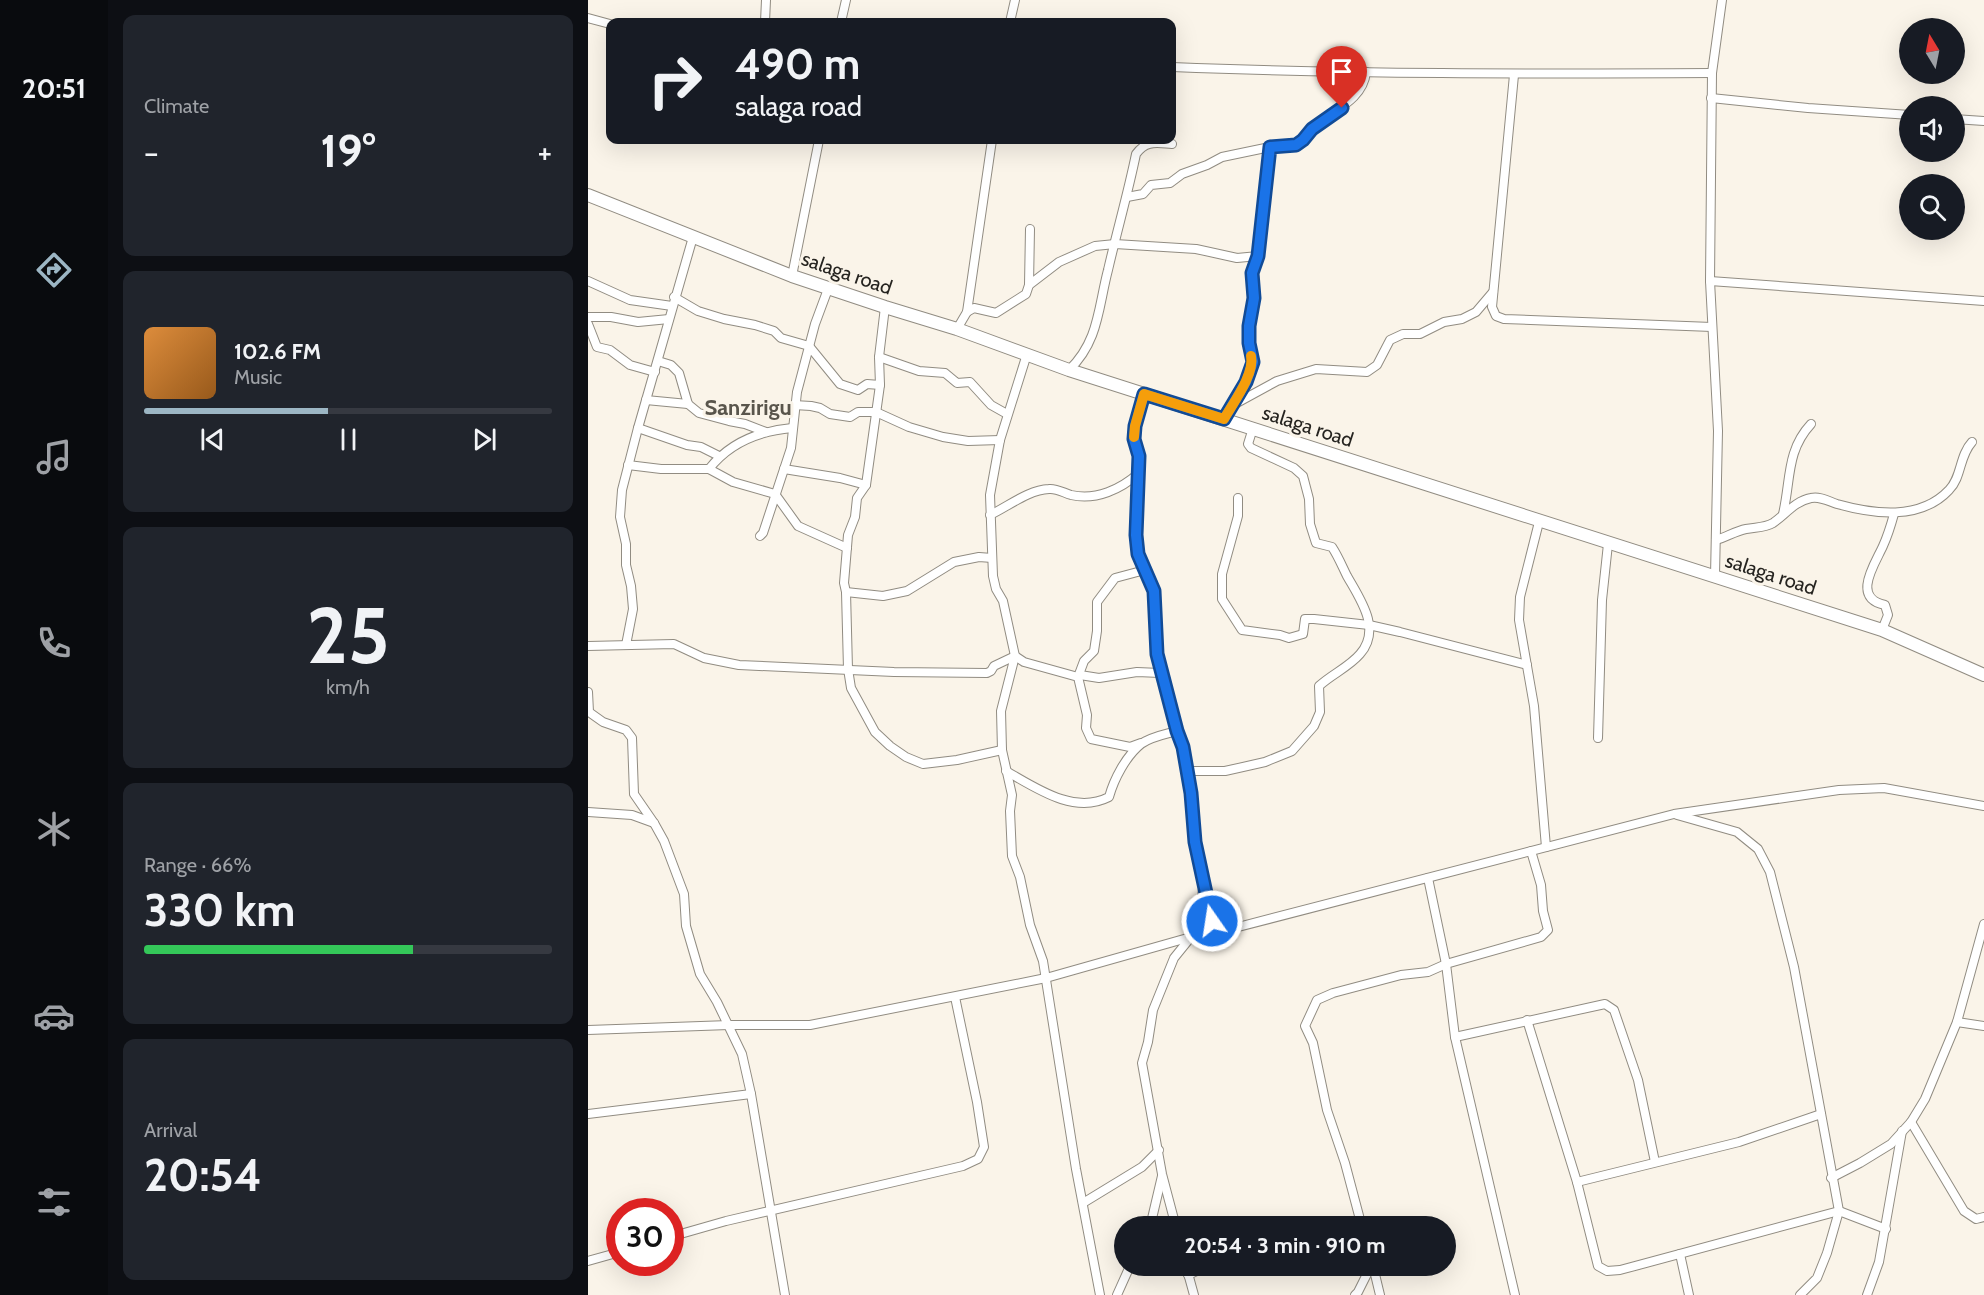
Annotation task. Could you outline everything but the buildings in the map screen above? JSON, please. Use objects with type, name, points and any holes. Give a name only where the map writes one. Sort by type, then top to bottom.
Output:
[{"type":"main road","name":"salaga road","points":[[588,195],[828,289],[957,329],[1068,370],[1882,630],[1984,675]]},
{"type":"street","points":[[765,18],[766,0]]},
{"type":"street","points":[[842,18],[846,0]]},
{"type":"street","points":[[1011,18],[1015,0]]},
{"type":"street","points":[[1715,576],[1718,431],[1710,281],[1712,73],[1722,0]]},
{"type":"street","points":[[588,18],[606,23]]},
{"type":"street","points":[[1176,67],[1514,75],[1712,73]]},
{"type":"street","points":[[1127,197],[1143,194],[1151,185],[1170,183],[1182,174],[1222,157],[1270,147],[1296,145],[1312,129],[1342,108],[1365,82],[1366,72]]},
{"type":"street","points":[[1514,75],[1493,292],[1492,307],[1496,316],[1504,319],[1712,327]]},
{"type":"street","points":[[1712,98],[1899,115]]},
{"type":"street","points":[[1965,120],[1984,121]]},
{"type":"street","points":[[792,276],[818,144]]},
{"type":"street","points":[[957,329],[967,312],[991,144]]},
{"type":"street","points":[[1068,370],[1086,351],[1100,311],[1136,154],[1146,144]]},
{"type":"street","points":[[1224,419],[1246,382],[1253,362],[1249,343],[1249,326],[1254,298],[1252,273],[1258,256],[1270,147]]},
{"type":"street","points":[[967,312],[974,308],[996,313],[1026,294],[1029,285],[1030,229]]},
{"type":"street","points":[[626,645],[633,609],[626,565],[626,544],[620,517],[622,490],[674,297],[693,237]]},
{"type":"street","points":[[1029,285],[1059,262],[1095,246],[1116,244],[1196,249],[1237,258],[1258,256]]},
{"type":"street","points":[[588,281],[630,300],[672,306]]},
{"type":"street","points":[[1710,281],[1984,301]]},
{"type":"street","points":[[760,536],[764,533],[791,448],[795,405],[809,346],[828,289]]},
{"type":"street","points":[[1233,405],[1277,381],[1316,369],[1367,372],[1377,365],[1390,340],[1403,334],[1420,334],[1444,322],[1462,319],[1476,312],[1493,292]]},
{"type":"street","points":[[674,297],[698,311],[756,325],[774,331],[781,338],[809,346],[840,384],[858,390],[867,384],[880,385]]},
{"type":"street","points":[[885,308],[879,357],[880,385],[866,484],[857,498],[855,517],[848,535],[844,583],[851,688],[875,732],[906,757],[923,764],[1002,750]]},
{"type":"street","points":[[655,372],[630,365],[610,350],[597,347],[589,320],[611,317],[638,322],[669,319]]},
{"type":"street","points":[[1027,354],[1000,440],[990,495],[993,576],[996,589],[1003,601],[1015,656],[1001,711],[1002,750],[1006,771],[1011,782],[1012,856],[1020,877],[1024,905],[1043,961],[1100,1295]]},
{"type":"street","points":[[879,357],[919,371],[945,373],[957,384],[970,382],[991,405],[1007,414]]},
{"type":"street","points":[[658,361],[671,365],[679,374],[688,404]]},
{"type":"street","points":[[1144,394],[1135,426],[1134,439],[1139,456],[1136,535],[1138,554],[1154,591],[1154,629],[1160,673],[1183,747],[1191,793],[1195,842],[1215,933]]},
{"type":"street","points":[[646,400],[688,404],[699,412],[745,423],[766,432]]},
{"type":"street","points":[[795,405],[811,406],[830,414],[850,417],[858,412],[876,412],[909,427],[943,437],[968,441],[1000,440]]},
{"type":"street","points":[[1783,514],[1795,445],[1811,424]]},
{"type":"street","points":[[638,428],[687,445],[701,447],[719,456]]},
{"type":"street","points":[[708,470],[719,456],[750,436],[792,428]]},
{"type":"street","points":[[1186,771],[1225,771],[1265,762],[1292,751],[1314,726],[1320,712],[1319,686],[1353,662],[1369,640],[1369,625],[1364,605],[1332,547],[1316,543],[1310,524],[1309,499],[1303,476],[1294,468],[1251,448],[1248,444],[1253,428]]},
{"type":"street","points":[[1716,540],[1748,528],[1772,524],[1798,503],[1813,497],[1863,510],[1894,514],[1917,509],[1934,502],[1948,491],[1954,483],[1965,449],[1972,442]]},
{"type":"street","points":[[628,465],[661,469],[708,470],[733,482],[775,494],[798,526],[847,548]]},
{"type":"street","points":[[784,469],[866,484]]},
{"type":"street","points":[[990,515],[1032,492],[1052,488],[1074,496],[1096,496],[1125,485],[1139,473]]},
{"type":"street","points":[[1238,498],[1238,516],[1222,574],[1222,599],[1242,630],[1289,638],[1304,634],[1305,619],[1314,618],[1369,625],[1527,665]]},
{"type":"street","points":[[1882,630],[1888,615],[1885,605],[1876,603],[1867,592],[1873,566],[1888,536],[1894,514]]},
{"type":"street","points":[[1539,522],[1520,597],[1519,620],[1534,706],[1546,847]]},
{"type":"street","points":[[1598,738],[1602,600],[1608,544]]},
{"type":"street","points":[[846,592],[883,596],[907,591],[954,562],[979,557],[992,558]]},
{"type":"street","points":[[1145,570],[1115,578],[1097,602],[1094,651],[1084,661],[1079,676],[1087,715],[1086,728],[1091,739],[1130,747],[1177,731]]},
{"type":"street","points":[[588,646],[674,644],[704,658],[739,665],[894,672],[987,673],[992,671],[994,666],[1015,656]]},
{"type":"street","points":[[1015,656],[1024,662],[1079,676],[1099,678],[1137,672],[1160,673]]},
{"type":"street","points":[[588,692],[589,712],[603,722],[626,730],[632,738],[634,794],[664,841],[684,894],[686,926],[700,974],[729,1025],[742,1054],[751,1094],[785,1295]]},
{"type":"street","points":[[1006,771],[1064,801],[1100,802],[1109,797],[1112,787],[1130,756],[1142,743]]},
{"type":"street","points":[[588,1030],[729,1025],[810,1025],[955,997],[1046,978],[1191,937],[1215,933],[1674,814],[1839,790],[1884,788],[1984,806]]},
{"type":"street","points":[[588,812],[632,815],[654,823]]},
{"type":"street","points":[[1674,814],[1737,832],[1758,849],[1770,872],[1794,967],[1839,1212],[1817,1278],[1800,1295]]},
{"type":"street","points":[[1359,1216],[1345,1163],[1327,1110],[1313,1043],[1305,1026],[1317,1000],[1333,993],[1401,975],[1428,972],[1446,964],[1542,937],[1548,930],[1543,911],[1541,885],[1531,851]]},
{"type":"street","points":[[1428,878],[1446,964],[1455,1037],[1515,1295]]},
{"type":"street","points":[[1173,1216],[1162,1174],[1142,1063],[1153,1010],[1174,958],[1191,937],[1199,918],[1204,885]]},
{"type":"street","points":[[1832,1178],[1891,1144],[1911,1122],[1925,1099],[1957,1022],[1984,924]]},
{"type":"street","points":[[684,1234],[771,1210],[963,1166],[978,1160],[984,1147],[981,1124],[955,997]]},
{"type":"street","points":[[1455,1037],[1605,1004],[1614,1010],[1638,1080],[1655,1162]]},
{"type":"street","points":[[1527,1020],[1577,1182],[1598,1266],[1607,1271],[1620,1270],[1839,1212],[1886,1228]]},
{"type":"street","points":[[1957,1022],[1984,1026]]},
{"type":"street","points":[[588,1114],[751,1094]]},
{"type":"street","points":[[1577,1182],[1739,1142],[1821,1114]]},
{"type":"street","points":[[1911,1122],[1964,1211],[1976,1219],[1984,1217]]},
{"type":"street","points":[[1867,1295],[1879,1262],[1902,1131]]},
{"type":"street","points":[[1083,1203],[1142,1167],[1159,1150]]},
{"type":"street","points":[[1152,1216],[1162,1174]]},
{"type":"street","points":[[1680,1254],[1689,1295]]},
{"type":"street","points":[[588,1261],[606,1256]]},
{"type":"street","points":[[1117,1295],[1126,1276]]},
{"type":"street","points":[[1188,1276],[1194,1295]]},
{"type":"street","points":[[1355,1295],[1367,1276]]},
{"type":"street","points":[[1375,1276],[1380,1295]]},
{"type":"slow traffic","points":[[1134,437],[1144,394],[1224,419],[1246,382],[1253,362],[1251,356]]},
{"type":"district","name":"Sanzirigu","points":[[748,407]]},
{"type":"route","points":[[1212,921],[1195,842],[1191,793],[1183,747],[1160,673],[1154,629],[1154,591],[1138,554],[1136,535],[1139,456],[1134,439],[1135,426],[1144,394],[1224,419],[1246,382],[1253,362],[1249,343],[1249,326],[1254,298],[1252,273],[1258,256],[1270,147],[1296,145],[1312,129],[1342,108]]}]
